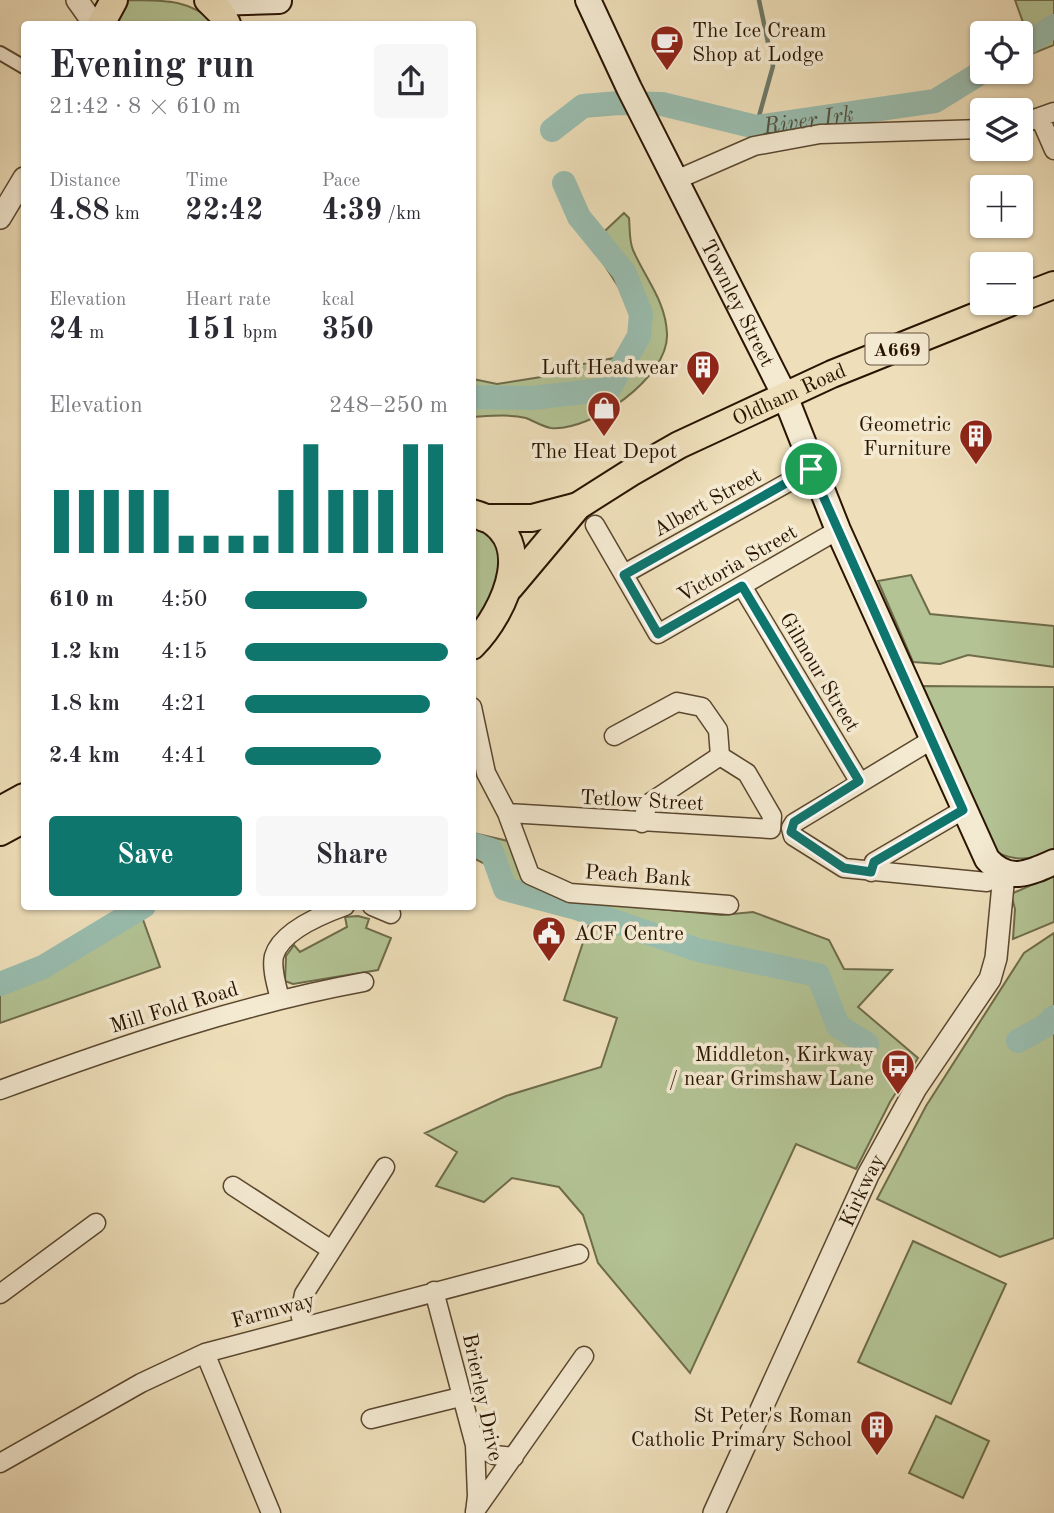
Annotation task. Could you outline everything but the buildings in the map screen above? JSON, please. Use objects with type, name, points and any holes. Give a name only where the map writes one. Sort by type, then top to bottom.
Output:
[{"type":"main road","points":[[103,21],[114,0]]},
{"type":"main road","name":"Townley Street","points":[[588,0],[629,88],[785,396],[811,469],[963,810],[987,859],[1001,872]]},
{"type":"main road","points":[[216,9],[281,1]]},
{"type":"main road","points":[[253,21],[281,1]]},
{"type":"main road","points":[[1033,293],[1054,285]]},
{"type":"main road","name":"Oldham Road","points":[[476,646],[510,587],[587,515],[678,445],[785,396],[980,315]]},
{"type":"main road","points":[[477,514],[494,524],[509,543],[514,563],[510,587]]},
{"type":"main road","name":"Oldham Road","points":[[477,514],[532,518],[587,515]]},
{"type":"main road","points":[[0,810],[21,799]]},
{"type":"main road","points":[[0,832],[21,821]]},
{"type":"main road","points":[[1001,872],[1021,875],[1054,862]]},
{"type":"street","points":[[77,0],[92,21]]},
{"type":"street","points":[[0,53],[21,65]]},
{"type":"street","points":[[1047,115],[1054,150]]},
{"type":"street","points":[[676,180],[754,146],[820,134],[970,129]]},
{"type":"street","points":[[0,218],[21,183]]},
{"type":"street","name":"Albert Street","points":[[624,575],[811,469]]},
{"type":"street","points":[[587,515],[624,575]]},
{"type":"street","name":"Victoria Street","points":[[624,575],[658,634],[838,530]]},
{"type":"street","name":"Gilmour Street","points":[[742,586],[859,781]]},
{"type":"street","points":[[614,736],[677,702],[702,707],[718,730],[720,757],[648,804],[642,823]]},
{"type":"street","name":"Peach Bank","points":[[476,726],[486,773],[507,813],[530,875],[570,893],[729,905]]},
{"type":"street","points":[[933,739],[794,822],[791,828],[793,836],[844,868],[987,882],[1001,872]]},
{"type":"street","name":"Tetlow Street","points":[[507,813],[766,830],[773,825],[772,816],[747,773],[720,757]]},
{"type":"street","points":[[871,872],[874,862],[963,810]]},
{"type":"street","name":"Kirkway","points":[[714,1513],[868,1175],[916,1088],[990,979],[998,948],[1001,872]]},
{"type":"street","points":[[280,999],[274,957],[281,944],[298,930],[337,910]]},
{"type":"street","points":[[380,910],[391,915]]},
{"type":"street","name":"Mill Fold Road","points":[[0,1090],[143,1038],[280,999],[365,982]]},
{"type":"street","points":[[303,1325],[300,1313],[304,1294],[385,1167]]},
{"type":"street","points":[[233,1186],[331,1249]]},
{"type":"street","points":[[0,1294],[96,1223]]},
{"type":"street","name":"Farmway","points":[[0,1463],[141,1383],[205,1353],[579,1254]]},
{"type":"street","name":"Brierley Drive","points":[[435,1291],[460,1397],[475,1445],[475,1512]]},
{"type":"street","points":[[205,1353],[271,1513]]},
{"type":"street","points":[[475,1512],[584,1356]]},
{"type":"street","points":[[372,1419],[460,1397]]},
{"type":"street","points":[[475,1445],[494,1455],[514,1458]]},
{"type":"green space","points":[[129,0],[155,0],[188,6],[213,21],[114,21]]},
{"type":"green space","points":[[1015,0],[1054,0],[1054,45],[1034,53],[1033,21],[1023,21]]},
{"type":"green space","points":[[624,213],[629,218],[633,250],[659,300],[666,322],[664,351],[655,367],[642,384],[625,399],[586,421],[568,427],[551,428],[513,416],[476,417],[476,380],[497,384],[541,377],[557,369],[614,358],[632,339],[632,308],[591,244]]},
{"type":"green space","points":[[476,525],[495,538],[504,573],[476,626]]},
{"type":"green space","points":[[911,575],[930,614],[1054,626],[1054,667],[968,655],[940,664],[913,662],[878,581]]},
{"type":"green space","points":[[919,686],[1054,687],[1054,848],[1037,856],[1020,859],[1004,855],[987,846]]},
{"type":"green space","points":[[476,834],[508,841],[531,879],[531,901],[501,887],[495,869],[476,860]]},
{"type":"green space","points":[[1054,875],[1054,922],[1013,939],[1015,909],[1011,894]]},
{"type":"green space","points":[[596,903],[722,915],[753,912],[829,940],[844,969],[892,970],[858,1007],[918,1058],[890,1102],[856,1169],[796,1144],[690,1373],[598,1263],[583,1215],[559,1187],[512,1178],[484,1202],[436,1186],[457,1152],[425,1133],[506,1096],[601,1067],[617,1018],[564,1000]]},
{"type":"green space","points":[[126,910],[148,910],[141,914],[160,967],[0,1023],[0,979],[46,961],[124,914]]},
{"type":"green space","points":[[345,917],[369,919],[366,928],[391,938],[378,970],[293,984],[285,981],[286,956],[294,945],[300,952],[347,927]]},
{"type":"green space","points":[[1054,933],[1054,1238],[1000,1257],[877,1199],[926,1106],[1024,953]]},
{"type":"green space","points":[[913,1241],[1006,1284],[951,1404],[858,1362]]},
{"type":"green space","points":[[936,1416],[989,1441],[963,1498],[909,1473]]},
{"type":"waterway","points":[[756,127],[773,66],[759,0]]},
{"type":"waterway","name":"River Irk","points":[[1033,40],[1054,26]]},
{"type":"waterway","name":"River Irk","points":[[552,130],[583,106],[619,103],[662,104],[756,127],[935,101],[970,79]]},
{"type":"waterway","name":"River Irk","points":[[476,397],[532,398],[609,389],[639,336],[641,314],[624,272],[579,217],[564,183]]},
{"type":"waterway","points":[[476,845],[491,850],[505,889],[576,908],[698,950],[818,975],[838,1026],[867,1044]]},
{"type":"waterway","points":[[0,984],[43,967],[137,910]]},
{"type":"waterway","points":[[1018,1041],[1045,1026],[1054,1017]]},
{"type":"place","name":"The Ice Cream Shop at Lodge","points":[[667,72]]},
{"type":"place","name":"Luft Headwear","points":[[703,397]]},
{"type":"place","name":"The Heat Depot","points":[[604,438]]},
{"type":"place","name":"Geometric Furniture","points":[[976,466]]},
{"type":"place","name":"ACF Centre","points":[[549,963]]},
{"type":"place","name":"Middleton, Kirkway / near Grimshaw Lane","points":[[898,1096]]},
{"type":"place","name":"St Peter's Roman Catholic Primary School","points":[[877,1457]]},
{"type":"route","points":[[811,469],[963,810],[874,862],[871,872],[844,868],[793,836],[791,832],[794,822],[859,781],[742,586],[658,634],[624,575],[811,469]]}]
